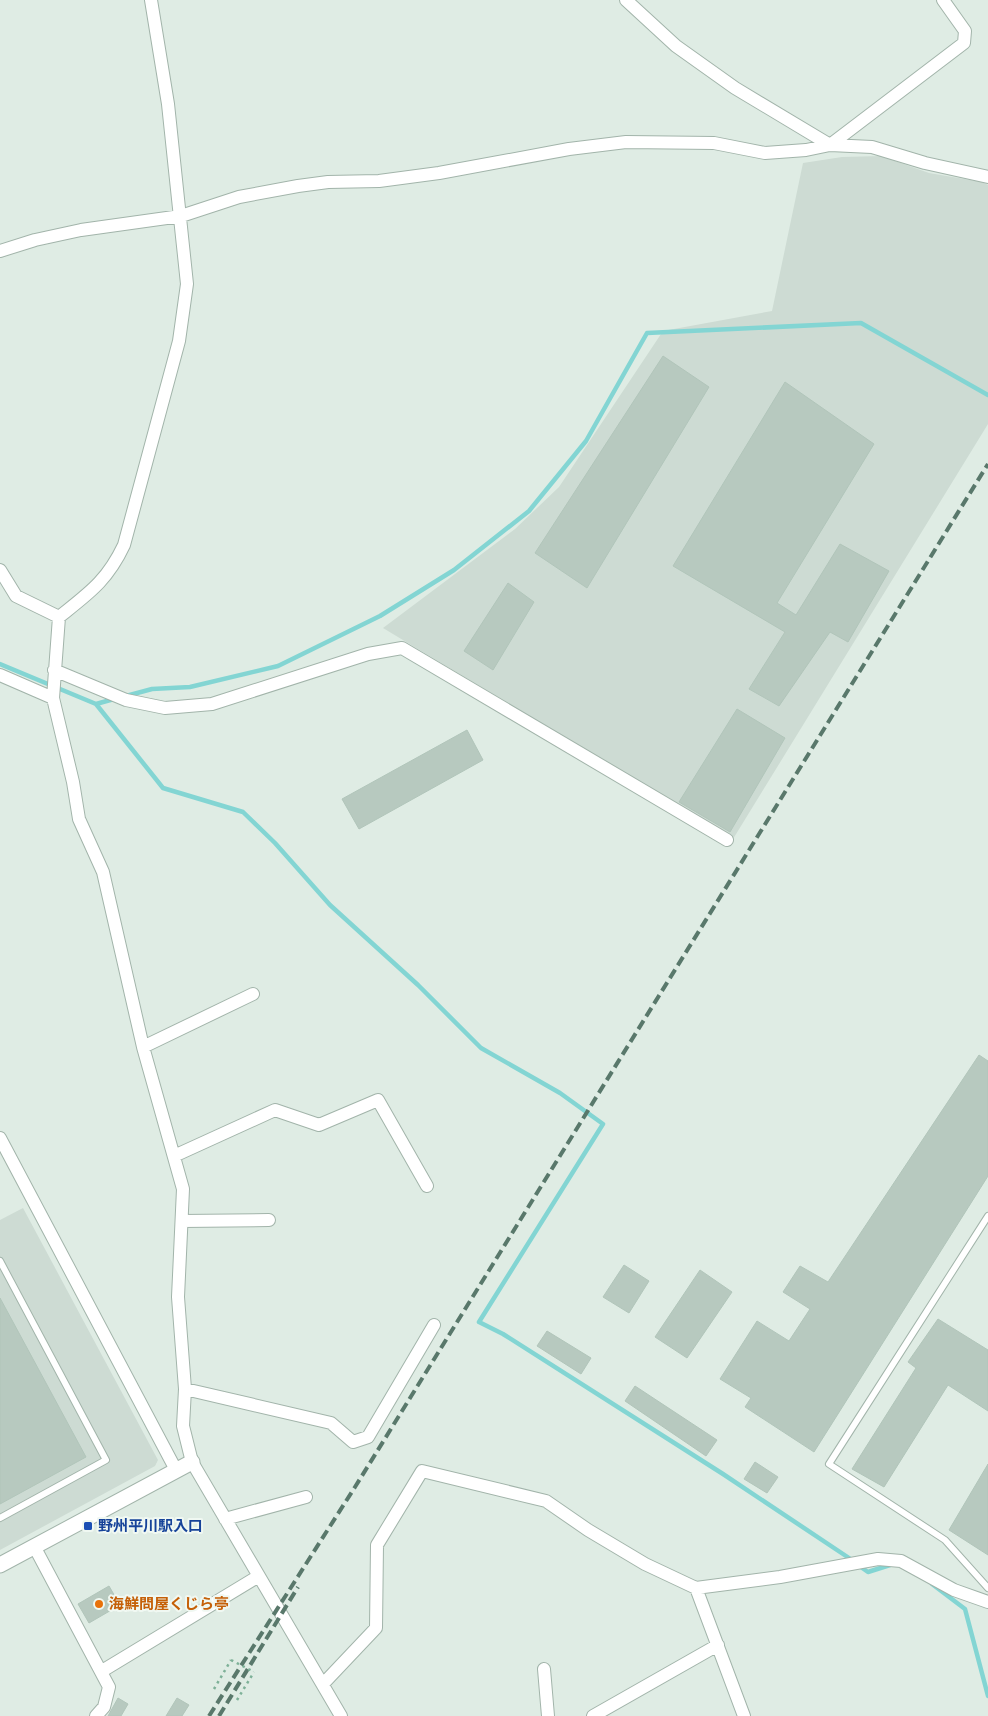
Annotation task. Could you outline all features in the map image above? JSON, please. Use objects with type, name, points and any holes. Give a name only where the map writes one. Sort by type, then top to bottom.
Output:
[{"type":"street","points":[[151,0],[168,104],[182,216],[187,284],[179,341],[124,545],[113,568],[95,588],[58,617],[53,698],[73,782],[79,819],[103,872],[143,1047],[183,1189],[178,1297],[185,1389],[183,1426],[192,1462],[341,1716]]},
{"type":"street","points":[[626,0],[676,46],[735,88],[830,145]]},
{"type":"street","points":[[830,145],[964,43],[965,32],[943,0]]},
{"type":"street","points":[[0,251],[35,240],[81,230],[182,216],[239,197],[298,186],[328,182],[379,181],[439,173],[569,149],[617,144],[714,143],[765,154],[806,150],[830,145],[872,147],[925,164],[988,177]]},
{"type":"street","points":[[0,570],[16,596],[58,617]]},
{"type":"street","points":[[54,670],[126,700],[164,708],[212,704],[368,654],[402,648],[727,840]]},
{"type":"street","points":[[0,675],[53,698]]},
{"type":"street","points":[[143,1047],[254,994]]},
{"type":"street","points":[[174,1156],[275,1110],[319,1125],[378,1100],[427,1186]]},
{"type":"street","points":[[0,1138],[6,1163],[176,1470]]},
{"type":"street","points":[[182,1221],[269,1220]]},
{"type":"street","points":[[185,1389],[331,1422],[353,1442],[368,1437],[434,1325]]},
{"type":"street","points":[[0,1564],[192,1462]]},
{"type":"street","points":[[323,1684],[376,1628],[377,1545],[422,1471],[546,1501],[588,1530],[645,1564],[696,1588],[780,1577],[878,1559],[901,1561],[954,1590],[988,1602]]},
{"type":"street","points":[[224,1519],[306,1497]]},
{"type":"street","points":[[34,1546],[109,1687],[104,1708],[96,1716]]},
{"type":"street","points":[[102,1671],[259,1576]]},
{"type":"street","points":[[696,1588],[744,1716]]},
{"type":"street","points":[[593,1716],[718,1646]]},
{"type":"street","points":[[544,1669],[548,1716]]},
{"type":"lane","points":[[988,1216],[829,1464],[945,1540],[988,1588]]},
{"type":"lane","points":[[0,1261],[106,1460],[0,1518]]},
{"type":"path","points":[[214,1688],[232,1660],[254,1672],[237,1700]]},
{"type":"shaded area","points":[[881,156],[929,173],[982,182],[988,185],[988,424],[733,839],[383,628],[515,529],[559,487],[663,331],[772,311],[803,163],[842,157]]},
{"type":"shaded area","points":[[23,1208],[158,1460],[155,1466],[0,1550],[0,1220]]},
{"type":"building","points":[[663,356],[709,387],[587,588],[535,553]]},
{"type":"building","points":[[785,382],[874,444],[777,603],[796,615],[840,544],[889,571],[848,642],[830,632],[779,706],[749,689],[785,632],[673,566]]},
{"type":"building","points":[[508,583],[534,602],[493,670],[464,651]]},
{"type":"building","points":[[737,709],[785,738],[730,832],[679,802]]},
{"type":"building","points":[[467,730],[483,760],[359,829],[342,799]]},
{"type":"building","points":[[979,1055],[988,1061],[988,1176],[814,1452],[745,1407],[751,1398],[720,1379],[757,1321],[789,1341],[810,1309],[783,1292],[800,1266],[828,1282]]},
{"type":"building","points":[[624,1265],[649,1281],[629,1313],[603,1297]]},
{"type":"building","points":[[700,1270],[732,1292],[687,1358],[655,1337]]},
{"type":"building","points":[[0,1298],[86,1457],[0,1504]]},
{"type":"building","points":[[938,1319],[988,1350],[988,1411],[948,1385],[884,1487],[852,1469],[916,1368],[908,1362]]},
{"type":"building","points":[[547,1331],[591,1358],[581,1374],[537,1346]]},
{"type":"building","points":[[635,1386],[717,1440],[706,1456],[625,1401]]},
{"type":"building","points":[[755,1462],[778,1477],[767,1493],[744,1479]]},
{"type":"building","points":[[988,1464],[988,1555],[949,1530]]},
{"type":"building","name":"海鮮問屋くじら亭","points":[[109,1586],[120,1605],[89,1623],[78,1604]]},
{"type":"building","points":[[118,1698],[128,1704],[121,1716],[108,1716]]},
{"type":"building","points":[[177,1698],[189,1705],[182,1716],[166,1716]]},
{"type":"waterway","points":[[126,696],[152,689],[190,687],[278,666],[380,616],[454,570],[529,511],[586,441],[647,333],[861,323],[988,395]]},
{"type":"waterway","points":[[0,664],[96,704],[163,788],[243,812],[275,843],[330,905],[418,985],[481,1048],[560,1093],[603,1124],[479,1322],[503,1334],[723,1474],[852,1560]]},
{"type":"waterway","points":[[96,704],[114,699]]},
{"type":"waterway","points":[[858,1565],[868,1572],[890,1565]]},
{"type":"waterway","points":[[932,1584],[965,1609],[988,1696]]},
{"type":"railway","points":[[209,1716],[355,1487],[988,464]]},
{"type":"railway","points":[[219,1716],[298,1587]]},
{"type":"place","name":"野州平川駅入口","points":[[88,1526]]},
{"type":"place","name":"海鮮問屋くじら亭","points":[[99,1604]]}]
